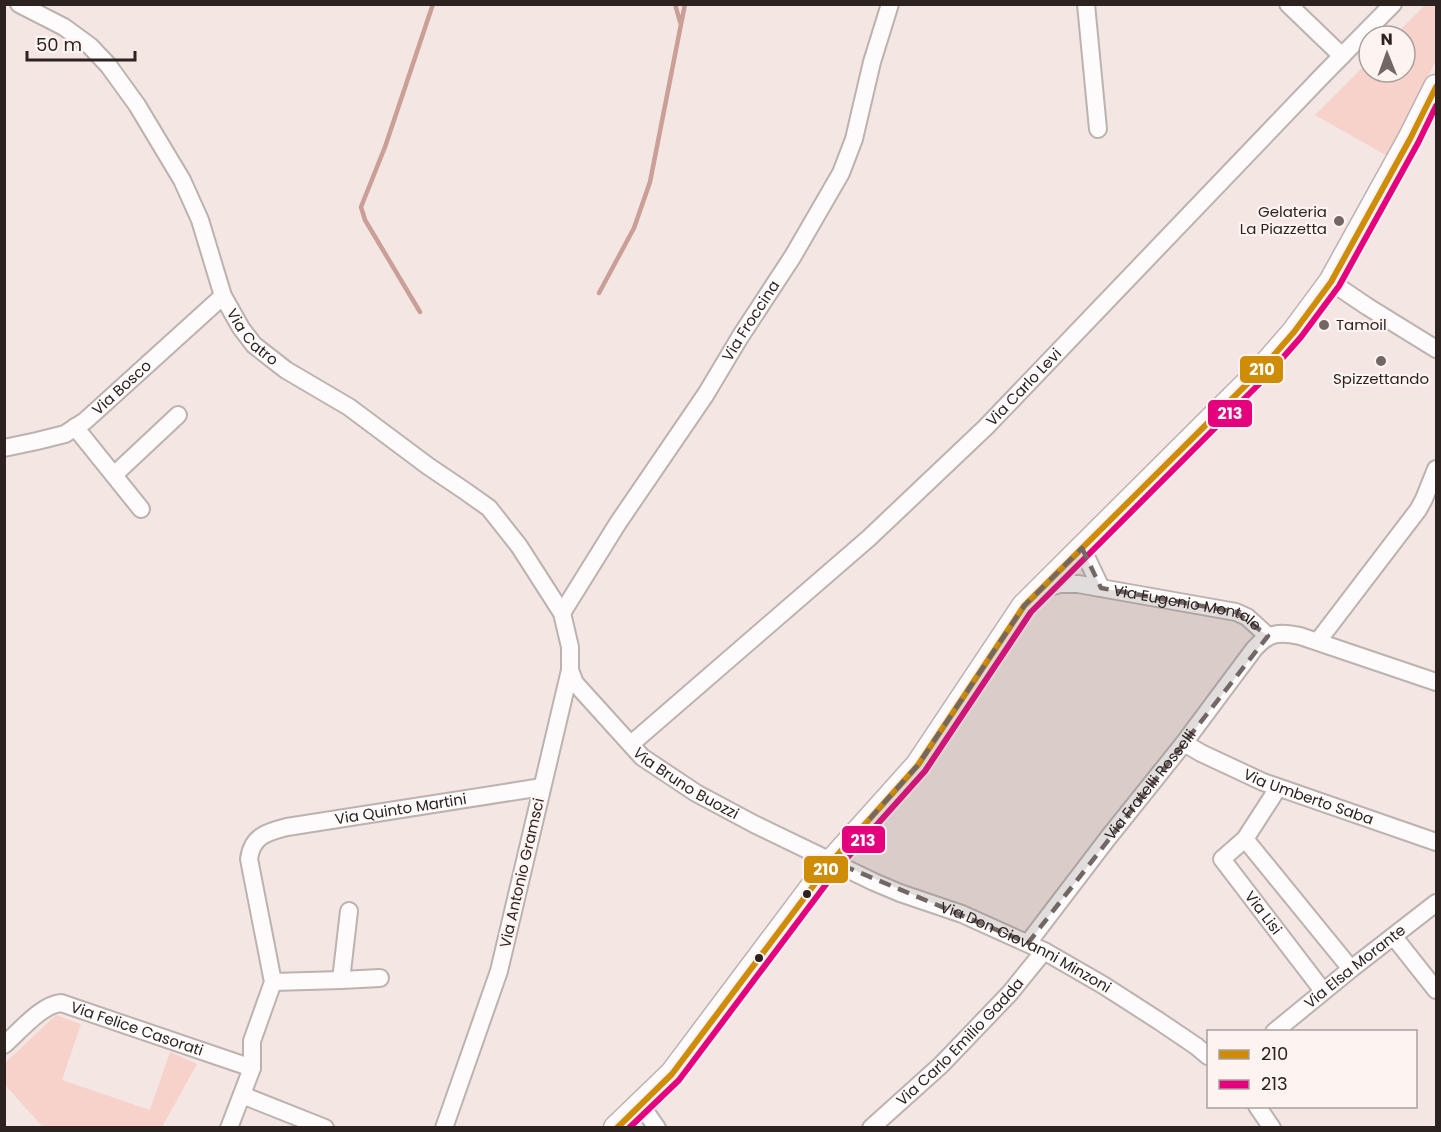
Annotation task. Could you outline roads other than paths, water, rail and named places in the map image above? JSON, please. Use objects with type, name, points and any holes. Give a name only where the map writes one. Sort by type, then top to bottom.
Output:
[{"type":"street","name":"Via Catro","points":[[19,4],[64,27],[90,46],[108,64],[138,105],[182,180],[200,220],[223,296],[241,328],[254,345],[286,370],[349,407],[489,508],[519,546],[562,613]]},
{"type":"street","name":"Via Froccina","points":[[562,613],[618,523],[706,394],[793,256],[833,187],[848,158],[872,62],[891,4]]},
{"type":"street","points":[[1086,4],[1098,129]]},
{"type":"street","points":[[1288,4],[1342,56]]},
{"type":"street","name":"Via Carlo Levi","points":[[631,744],[868,538],[978,435],[1393,4]]},
{"type":"street","points":[[616,1128],[672,1074],[832,861],[918,765],[1024,606],[1260,371],[1294,332],[1331,282],[1437,87]]},
{"type":"street","points":[[1331,282],[1437,349]]},
{"type":"street","name":"Via Bosco","points":[[4,448],[64,434],[85,421],[223,296]]},
{"type":"street","points":[[114,475],[178,415]]},
{"type":"street","points":[[75,427],[141,509]]},
{"type":"street","points":[[1318,641],[1418,510],[1437,469]]},
{"type":"street","name":"Via Eugenio Montale","points":[[1082,548],[1101,588]]},
{"type":"street","name":"Via Eugenio Montale","points":[[1040,590],[1060,584],[1078,584],[1236,612],[1272,635],[1293,634],[1318,641],[1437,682]]},
{"type":"street","name":"Via Antonio Gramsci","points":[[444,1128],[499,971],[570,670],[570,647],[562,613]]},
{"type":"street","name":"Via Fratelli Rosselli","points":[[1028,943],[1254,649],[1272,635]]},
{"type":"street","name":"Via Bruno Buozzi","points":[[570,670],[575,683],[642,757],[696,793],[832,861]]},
{"type":"street","name":"Via Umberto Saba","points":[[1184,743],[1278,788],[1437,842]]},
{"type":"street","name":"Via Quinto Martini","points":[[273,982],[249,859],[252,846],[261,836],[287,827],[542,787]]},
{"type":"street","name":"Via Lisi","points":[[1278,788],[1245,838],[1222,859],[1323,991]]},
{"type":"street","points":[[1245,838],[1351,969]]},
{"type":"street","name":"Via Don Giovanni Minzoni","points":[[832,861],[900,893],[962,914],[1044,951],[1131,1003],[1207,1054]]},
{"type":"street","name":"Via Elsa Morante","points":[[1276,1030],[1437,903]]},
{"type":"street","points":[[340,980],[350,911]]},
{"type":"street","points":[[1394,937],[1437,990]]},
{"type":"street","name":"Via Carlo Emilio Gadda","points":[[871,1128],[941,1065],[1010,993],[1044,951]]},
{"type":"street","points":[[229,1128],[252,1068],[252,1041],[273,982],[380,978]]},
{"type":"street","name":"Via Felice Casorati","points":[[4,1045],[45,1008],[61,1003],[252,1068]]},
{"type":"street","points":[[242,1095],[325,1128]]},
{"type":"street","points":[[641,1105],[657,1128]]},
{"type":"street","points":[[1258,1108],[1272,1128]]},
{"type":"waterway","points":[[420,312],[365,220],[361,207],[385,147],[433,4]]},
{"type":"waterway","points":[[675,4],[680,22]]},
{"type":"waterway","points":[[599,293],[634,228],[650,182],[685,4]]},
{"type":"place","name":"Gelateria La Piazzetta","points":[[1339,221]]},
{"type":"place","name":"Tamoil","points":[[1324,325]]},
{"type":"place","name":"Spizzettando","points":[[1381,361]]}]
